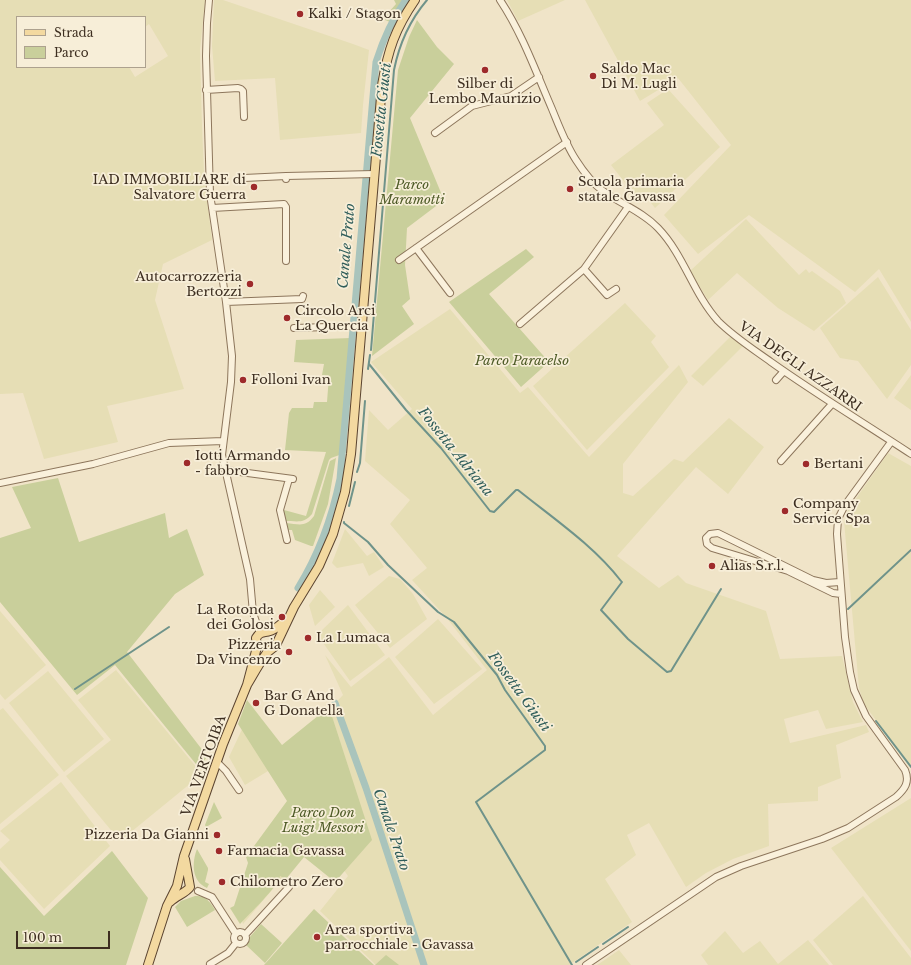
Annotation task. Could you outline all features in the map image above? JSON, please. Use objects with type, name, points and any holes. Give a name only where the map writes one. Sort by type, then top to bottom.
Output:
[{"type":"main road","points":[[257,647],[262,651],[268,651],[274,648],[288,618],[324,556],[337,522],[344,497],[348,480],[351,454],[369,173],[387,56],[402,21],[415,0]]},
{"type":"main road","points":[[247,685],[257,647],[256,638],[260,633],[270,632],[288,618]]},
{"type":"main road","points":[[270,632],[275,636],[276,642]]},
{"type":"main road","points":[[247,685],[268,651]]},
{"type":"main road","name":"VIA VERTOIBA","points":[[167,906],[178,883],[184,856],[231,724],[247,685]]},
{"type":"main road","points":[[184,856],[188,887]]},
{"type":"main road","points":[[184,878],[188,887],[180,891],[178,883],[184,878]]},
{"type":"main road","points":[[148,965],[167,906],[188,887]]},
{"type":"street","points":[[209,0],[206,39],[206,90],[212,208],[226,302],[232,356],[230,389],[222,455],[224,470],[250,578],[253,613],[260,633]]},
{"type":"street","name":"VIA DEGLI AZZARRI","points":[[500,0],[510,16],[539,77],[576,160],[594,183],[602,190],[646,217],[662,232],[699,294],[718,321],[738,339],[784,371],[832,404],[911,454]]},
{"type":"street","points":[[435,133],[472,106],[511,96],[539,77]]},
{"type":"street","points":[[206,90],[241,89],[243,92],[244,117]]},
{"type":"street","points":[[399,260],[567,142]]},
{"type":"street","points":[[244,178],[286,178],[369,173]]},
{"type":"street","points":[[212,208],[284,204],[286,207],[286,261]]},
{"type":"street","points":[[520,324],[584,270],[628,207]]},
{"type":"street","points":[[416,248],[450,293]]},
{"type":"street","points":[[584,270],[607,295],[616,289]]},
{"type":"street","points":[[226,302],[302,299],[303,296]]},
{"type":"street","points":[[294,328],[358,326]]},
{"type":"street","points":[[776,380],[784,371]]},
{"type":"street","points":[[781,460],[832,404]]},
{"type":"street","points":[[0,483],[93,464],[169,443],[223,441]]},
{"type":"street","points":[[586,965],[716,877],[741,866],[822,839],[848,828],[896,798],[909,782],[905,770],[866,716],[857,699],[849,665],[845,637],[837,534],[838,519],[845,505],[891,442]]},
{"type":"street","points":[[224,470],[291,479],[280,512],[287,540]]},
{"type":"street","points":[[840,582],[826,583],[813,580],[718,533],[710,534],[706,538],[707,544],[712,548],[788,571],[833,593],[841,594]]},
{"type":"street","points":[[217,762],[226,771],[239,790]]},
{"type":"street","points":[[188,887],[212,897],[236,934]]},
{"type":"street","points":[[236,943],[240,944],[245,942],[245,935],[289,887]]},
{"type":"street","points":[[236,934],[242,933],[245,935]]},
{"type":"street","points":[[236,934],[234,940],[236,943]]},
{"type":"street","points":[[210,964],[228,953],[236,943]]},
{"type":"green space","points":[[0,0],[205,0],[200,50],[202,126],[204,173],[212,240],[163,264],[155,300],[184,389],[107,406],[118,442],[44,459],[23,393],[0,394]]},
{"type":"green space","points":[[214,0],[223,0],[369,50],[361,133],[280,140],[275,78],[215,81],[212,46]]},
{"type":"green space","points":[[394,0],[412,0],[390,22],[385,20],[388,13],[396,4]]},
{"type":"green space","points":[[507,0],[565,0],[518,21]]},
{"type":"green space","points":[[585,0],[911,0],[911,322],[879,269],[855,292],[749,215],[698,254],[664,215],[731,145],[678,78],[640,101]]},
{"type":"green space","name":"Parco Maramotti","points":[[417,20],[437,47],[454,64],[410,118],[444,200],[407,228],[405,265],[410,299],[402,306],[414,324],[372,356],[398,70],[409,37]]},
{"type":"green space","points":[[668,89],[720,147],[655,208],[645,195],[637,198],[611,165],[664,125],[647,103]]},
{"type":"green space","points":[[746,219],[799,275],[806,269],[809,273],[812,271],[840,291],[846,303],[814,331],[778,308],[737,273],[708,300],[690,271]]},
{"type":"green space","name":"Parco Paracelso","points":[[526,249],[534,257],[489,294],[549,362],[521,387],[449,302]]},
{"type":"green space","points":[[878,277],[911,330],[911,365],[887,399],[858,361],[840,358],[820,328]]},
{"type":"green space","points":[[625,303],[656,336],[651,342],[669,367],[587,450],[533,386]]},
{"type":"green space","points":[[450,309],[520,393],[528,387],[589,457],[679,365],[688,382],[623,464],[623,493],[633,496],[674,459],[683,462],[729,418],[764,447],[728,494],[696,467],[617,556],[659,588],[678,575],[686,583],[766,611],[780,659],[842,656],[853,702],[863,722],[826,729],[818,710],[784,719],[790,743],[866,725],[869,732],[836,745],[841,778],[818,787],[818,801],[768,804],[769,846],[733,859],[706,873],[686,887],[649,823],[627,835],[636,855],[605,879],[632,922],[569,965],[376,965],[320,911],[348,876],[319,835],[243,924],[241,917],[296,800],[273,768],[245,785],[229,757],[252,708],[282,746],[326,713],[343,695],[325,655],[351,687],[389,657],[433,715],[487,670],[446,617],[412,580],[427,568],[390,524],[410,500],[365,461],[369,410],[388,430],[412,409],[371,362]]},
{"type":"green space","points":[[731,336],[744,345],[703,386],[691,376]]},
{"type":"green space","points":[[351,338],[341,452],[345,453],[329,460],[312,514],[303,521],[285,521],[283,513],[284,510],[306,516],[326,452],[285,450],[289,413],[292,408],[313,408],[314,402],[327,402],[329,376],[322,375],[324,364],[294,362],[296,340]]},
{"type":"green space","points":[[911,375],[911,410],[894,398]]},
{"type":"green space","points":[[888,453],[911,466],[911,768],[864,704],[859,688],[844,521],[848,510]]},
{"type":"green space","points":[[336,458],[328,504],[313,546],[295,540],[292,530],[287,530],[286,523],[305,524],[311,520],[314,516],[330,461]]},
{"type":"green space","points":[[58,478],[79,542],[165,513],[169,538],[187,529],[204,575],[175,594],[127,652],[207,756],[200,769],[115,665],[77,695],[0,602],[0,538],[31,528],[12,487]]},
{"type":"green space","points":[[345,529],[367,556],[374,552],[384,567],[369,576],[363,563],[337,568],[332,563]]},
{"type":"green space","points":[[389,576],[400,579],[413,594],[427,619],[390,648],[355,605]]},
{"type":"green space","points":[[320,590],[335,607],[315,626],[309,605]]},
{"type":"green space","points":[[348,605],[385,655],[350,681],[319,637],[321,631]]},
{"type":"green space","points":[[0,611],[46,665],[5,700],[0,694]]},
{"type":"green space","points":[[438,619],[482,669],[434,704],[395,657]]},
{"type":"green space","points":[[116,670],[202,774],[120,841],[66,776],[111,740],[78,700]]},
{"type":"green space","points":[[48,671],[104,739],[64,772],[9,703]]},
{"type":"green space","name":"Parco Don Luigi Messori","points":[[247,700],[282,745],[329,707],[372,840],[335,882],[304,857],[286,879],[280,876],[269,893],[240,924],[230,908],[234,906],[248,863],[246,857],[287,801],[238,724]]},
{"type":"green space","points":[[3,708],[59,775],[0,824],[0,710]]},
{"type":"green space","points":[[61,782],[110,846],[44,909],[0,860],[0,849],[10,840],[0,831]]},
{"type":"green space","points":[[911,798],[911,951],[831,848]]},
{"type":"green space","points":[[214,802],[222,818],[206,827],[205,825]]},
{"type":"green space","points":[[197,849],[208,868],[205,882],[209,884],[207,888],[198,881],[195,876],[194,860]]},
{"type":"green space","points":[[112,851],[148,898],[126,965],[0,965],[0,867],[44,916]]},
{"type":"green space","points":[[195,896],[202,896],[207,899],[215,910],[187,927],[175,907],[181,901]]},
{"type":"green space","points":[[863,896],[911,958],[911,965],[833,965],[813,940]]},
{"type":"green space","name":"Area sportiva parrocchiale - Gavassa","points":[[314,909],[374,965],[264,965]]},
{"type":"green space","points":[[261,924],[282,943],[265,963],[246,945],[249,938]]},
{"type":"green space","points":[[725,931],[743,953],[760,941],[778,964],[808,940],[829,965],[708,965],[701,955]]},
{"type":"green space","points":[[619,950],[631,965],[597,965],[606,959]]},
{"type":"green space","name":"Area sportiva parrocchiale - Gavassa","points":[[386,955],[399,965],[375,965]]},
{"type":"waterway","name":"Canale Prato","points":[[298,588],[306,575],[324,535],[329,522],[340,479],[376,62],[388,30],[406,0]]},
{"type":"waterway","name":"Fossetta Giusti","points":[[371,350],[394,70],[399,51],[410,24],[427,0]]},
{"type":"waterway","name":"Fossetta Giusti","points":[[368,369],[370,355]]},
{"type":"waterway","name":"Fossetta Adriana","points":[[369,364],[406,410],[441,448],[490,511],[494,512],[516,490],[518,490],[586,544],[621,581]]},
{"type":"waterway","name":"Fossetta Giusti","points":[[357,472],[360,463],[365,401]]},
{"type":"waterway","name":"Fossetta Giusti","points":[[349,506],[355,482]]},
{"type":"waterway","name":"Fossetta Giusti","points":[[344,522],[368,542],[388,565],[438,612],[454,622],[497,675],[505,690],[545,746],[545,750],[476,802],[572,965]]},
{"type":"waterway","points":[[848,609],[911,550]]},
{"type":"waterway","name":"Fossetta Adriana","points":[[622,582],[601,610],[628,639],[667,672],[671,671],[721,589]]},
{"type":"waterway","points":[[75,689],[169,627]]},
{"type":"waterway","name":"Canale Prato","points":[[335,703],[366,788],[424,965]]},
{"type":"waterway","name":"Fossetta Adriana","points":[[876,721],[911,767]]},
{"type":"waterway","points":[[603,944],[628,927]]},
{"type":"waterway","points":[[576,962],[598,947]]},
{"type":"place","name":"Kalki / Stagon","points":[[300,14]]},
{"type":"place","name":"Silber di Lembo Maurizio","points":[[485,70]]},
{"type":"place","name":"Saldo Mac Di M. Lugli","points":[[593,76]]},
{"type":"place","name":"IAD IMMOBILIARE di Salvatore Guerra","points":[[254,187]]},
{"type":"place","name":"Scuola primaria statale Gavassa","points":[[570,189]]},
{"type":"place","name":"Autocarrozzeria Bertozzi","points":[[250,284]]},
{"type":"place","name":"Circolo Arci La Quercia","points":[[287,318]]},
{"type":"place","name":"Folloni Ivan","points":[[243,380]]},
{"type":"place","name":"Iotti Armando - fabbro","points":[[187,463]]},
{"type":"place","name":"Bertani","points":[[806,464]]},
{"type":"place","name":"Company Service Spa","points":[[785,511]]},
{"type":"place","name":"Alias S.r.l.","points":[[712,566]]},
{"type":"place","name":"La Rotonda dei Golosi","points":[[282,617]]},
{"type":"place","name":"La Lumaca","points":[[308,638]]},
{"type":"place","name":"Pizzeria Da Vincenzo","points":[[289,652]]},
{"type":"place","name":"Bar G And G Donatella","points":[[256,703]]},
{"type":"place","name":"Pizzeria Da Gianni","points":[[217,835]]},
{"type":"place","name":"Farmacia Gavassa","points":[[219,851]]},
{"type":"place","name":"Chilometro Zero","points":[[222,882]]},
{"type":"place","name":"Area sportiva parrocchiale - Gavassa","points":[[317,937]]}]
